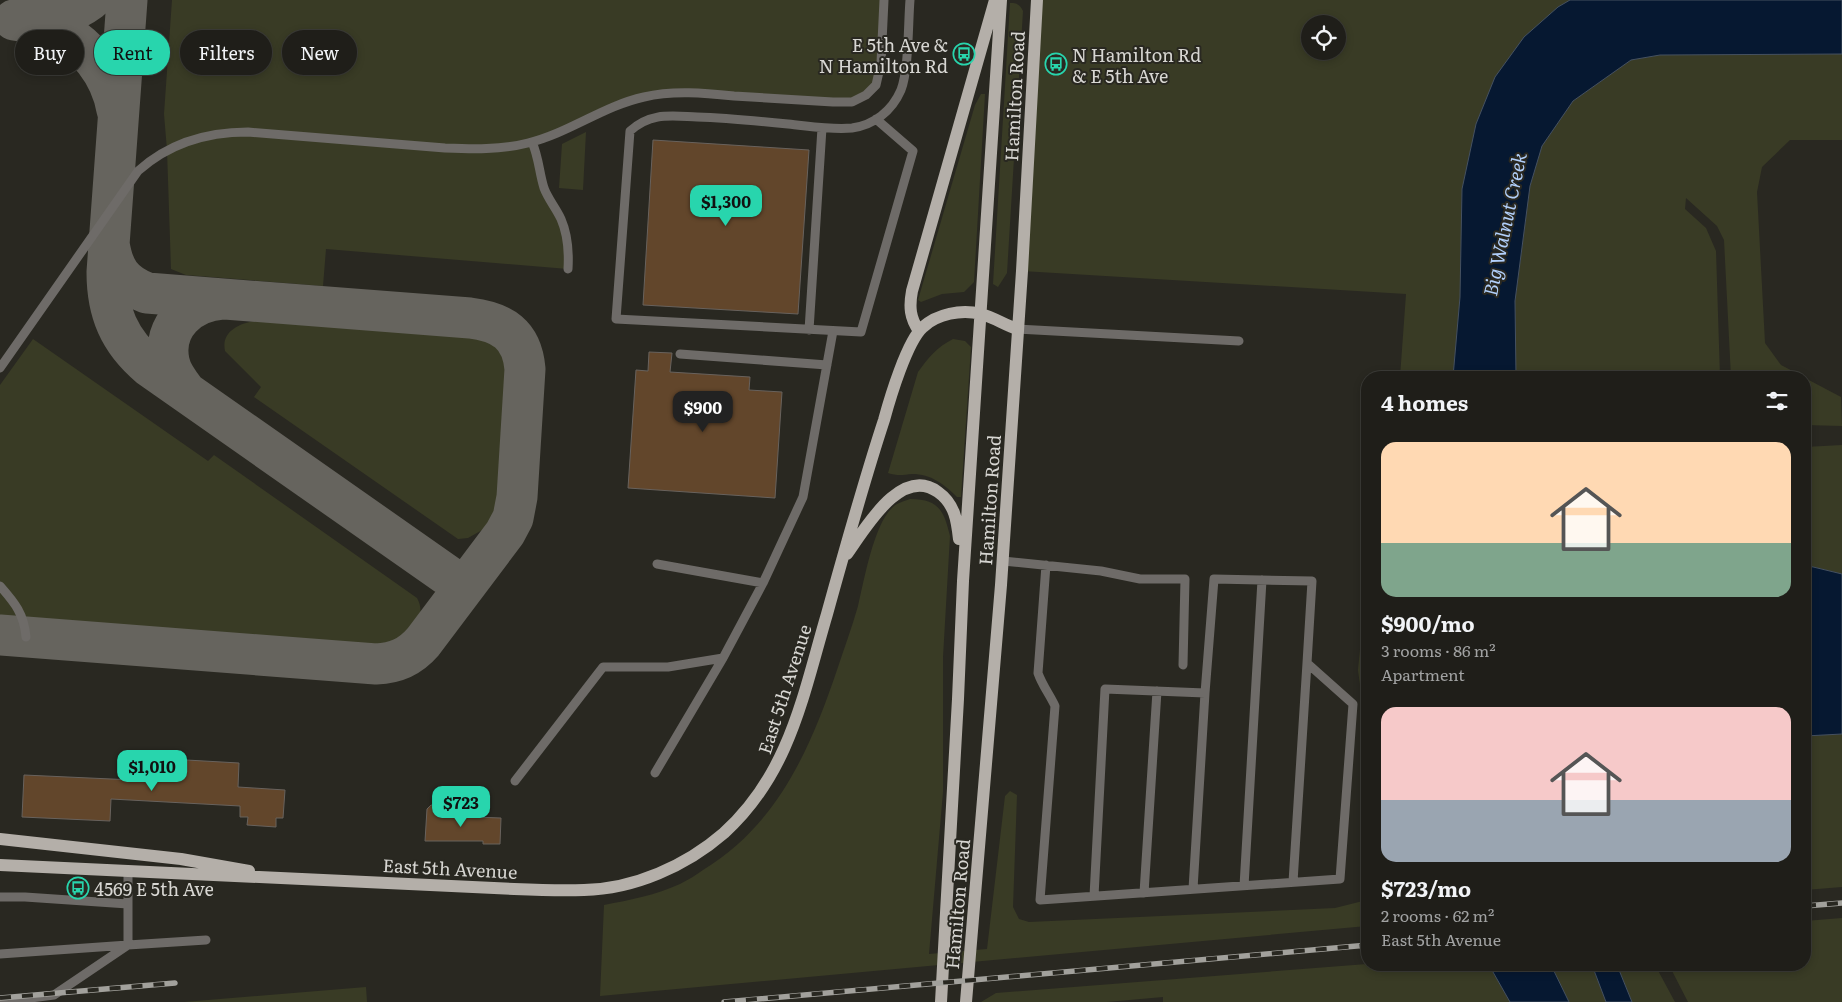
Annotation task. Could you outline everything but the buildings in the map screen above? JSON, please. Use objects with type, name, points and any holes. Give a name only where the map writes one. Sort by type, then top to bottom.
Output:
[{"type":"main road","points":[[995,0],[912,292],[910,305],[911,316],[919,331],[930,322],[944,316],[960,313],[980,314],[1017,329]]},
{"type":"main road","name":"Hamilton Road","points":[[941,1002],[963,581],[1001,0]]},
{"type":"main road","name":"Hamilton Road","points":[[966,1002],[1003,561],[1037,0]]},
{"type":"main road","name":"East 5th Avenue","points":[[0,866],[514,889],[585,890],[635,881],[659,873],[682,862],[710,844],[756,798],[773,774],[785,749],[803,697],[888,407],[914,337],[919,331]]},
{"type":"main road","points":[[842,560],[890,498],[905,488],[925,486],[936,490],[945,497],[956,516],[963,581]]},
{"type":"main road","name":"East 5th Avenue","points":[[0,839],[181,859],[290,879]]},
{"type":"lane","points":[[0,368],[138,171],[151,159],[170,148],[205,136],[226,132],[473,149],[532,142],[554,134],[617,104],[646,96],[698,93],[852,102],[866,95],[876,85],[881,63],[884,0]]},
{"type":"lane","points":[[876,119],[913,151],[861,332],[616,319],[630,131],[640,122],[657,116],[822,128],[853,128],[876,119],[885,114],[893,105],[902,85],[910,0]]},
{"type":"lane","points":[[809,330],[822,128]]},
{"type":"lane","points":[[532,142],[538,155],[544,187],[561,218],[566,233],[569,255],[568,269]]},
{"type":"lane","points":[[1017,329],[1239,340]]},
{"type":"lane","points":[[655,774],[723,658],[763,584],[803,497],[833,331]]},
{"type":"lane","points":[[680,354],[827,364]]},
{"type":"lane","points":[[1003,561],[1102,571],[1140,579],[1186,579],[1183,665]]},
{"type":"lane","points":[[657,564],[763,584]]},
{"type":"lane","points":[[1046,565],[1038,673],[1055,706],[1040,900],[1340,879],[1353,704],[1307,663]]},
{"type":"lane","points":[[1193,889],[1214,579],[1312,581],[1293,882]]},
{"type":"lane","points":[[1244,886],[1262,580]]},
{"type":"lane","points":[[0,586],[14,603],[24,620],[26,637]]},
{"type":"lane","points":[[515,781],[603,667],[668,667],[723,658]]},
{"type":"lane","points":[[1094,896],[1105,689],[1205,694]]},
{"type":"lane","points":[[1144,892],[1157,691]]},
{"type":"lane","points":[[128,872],[128,945]]},
{"type":"lane","points":[[0,897],[128,904]]},
{"type":"lane","points":[[0,954],[206,940]]},
{"type":"lane","points":[[0,1002],[54,995],[128,945]]},
{"type":"green space","points":[[172,0],[884,0],[876,85],[852,102],[698,93],[646,96],[533,142],[544,187],[561,218],[568,269],[326,249],[323,286],[186,275],[171,269],[164,114],[167,75],[170,75]]},
{"type":"green space","points":[[1037,0],[1570,0],[1558,8],[1462,189],[1460,297],[1454,371],[1400,371],[1406,294],[1022,271]]},
{"type":"green space","points":[[1010,3],[1015,3],[1023,11],[1007,273],[998,287],[993,284]]},
{"type":"green space","points":[[1842,54],[1842,140],[1790,140],[1762,167],[1757,192],[1765,343],[1781,365],[1792,371],[1731,371],[1724,240],[1717,226],[1686,198],[1685,209],[1706,228],[1716,251],[1720,371],[1516,371],[1515,301],[1530,186],[1542,146],[1573,101],[1631,60],[1660,55]]},
{"type":"green space","points":[[981,94],[985,94],[974,282],[964,292],[942,294],[921,302],[918,300],[975,105]]},
{"type":"green space","points":[[586,132],[583,190],[559,188],[562,144]]},
{"type":"green space","points":[[254,321],[320,326],[321,322],[483,334],[499,342],[508,356],[501,474],[496,510],[484,529],[468,538],[458,539],[254,397],[261,387],[225,351],[224,344],[232,330],[242,324]]},
{"type":"green space","points":[[33,339],[208,461],[214,455],[417,598],[421,611],[414,631],[398,645],[379,650],[0,623],[0,385]]},
{"type":"green space","points":[[953,339],[965,341],[971,347],[961,497],[957,497],[942,484],[919,474],[897,475],[888,473],[918,372],[933,353]]},
{"type":"green space","points":[[1811,381],[1841,397],[1842,426],[1811,425]]},
{"type":"green space","points":[[1842,445],[1842,574],[1811,566],[1811,447]]},
{"type":"green space","points":[[910,499],[928,501],[934,504],[942,513],[950,536],[943,657],[943,792],[929,954],[987,949],[1005,796],[1010,791],[1017,795],[1013,907],[1019,919],[1029,922],[1335,908],[1361,902],[1361,927],[600,996],[604,905],[662,891],[698,874],[729,852],[751,831],[771,808],[788,783],[802,757],[827,700],[856,614],[871,553],[880,526],[886,515],[899,503]]},
{"type":"green space","points":[[1361,639],[1361,686],[1358,670]]},
{"type":"green space","points":[[1842,734],[1842,887],[1811,890],[1811,736]]},
{"type":"green space","points":[[1842,918],[1842,1002],[1688,1002],[1672,971],[1811,971],[1811,921]]},
{"type":"green space","points":[[1361,964],[1361,971],[1492,971],[1510,1002],[1163,1002],[1163,997],[1107,1002],[981,1002],[996,993]]},
{"type":"green space","points":[[1554,971],[1594,971],[1606,1002],[1569,1002]]},
{"type":"green space","points":[[1619,971],[1658,971],[1675,1002],[1632,1002]]},
{"type":"green space","points":[[366,987],[367,1002],[184,1002]]},
{"type":"water","name":"Big Walnut Creek","points":[[1570,0],[1842,0],[1842,54],[1660,55],[1631,60],[1573,101],[1542,146],[1530,186],[1515,301],[1516,371],[1454,371],[1460,297],[1462,189],[1476,124],[1495,77],[1524,37],[1558,7]]},
{"type":"water","points":[[1811,566],[1842,574],[1842,734],[1811,736]]},
{"type":"water","points":[[1492,971],[1554,971],[1569,1002],[1510,1002]]},
{"type":"water","points":[[1594,971],[1619,971],[1632,1002],[1606,1002]]},
{"type":"taxiway","points":[[22,20],[58,16],[90,0]]},
{"type":"taxiway","points":[[127,0],[107,272],[112,313],[123,336],[130,347],[150,367],[464,587]]},
{"type":"taxiway","points":[[14,20],[47,26],[76,41],[86,50],[103,72],[114,97],[117,110]]},
{"type":"taxiway","points":[[0,635],[376,664],[390,662],[413,652],[423,642],[505,533],[513,518],[517,497],[525,369],[520,347],[515,339],[501,327],[470,318],[147,293],[131,285],[120,274],[113,260],[109,243]]},
{"type":"taxiway","points":[[186,392],[170,365],[168,348],[170,337],[174,327],[190,310],[211,301],[223,299]]},
{"type":"railway","points":[[1811,906],[1842,903]]},
{"type":"railway","points":[[724,1002],[1361,946]]},
{"type":"railway","points":[[0,998],[175,983]]},
{"type":"place","name":"E 5th Ave & N Hamilton Rd","points":[[964,54]]},
{"type":"place","name":"N Hamilton Rd & E 5th Ave","points":[[1056,64]]},
{"type":"place","name":"4569 E 5th Ave","points":[[78,888]]}]
